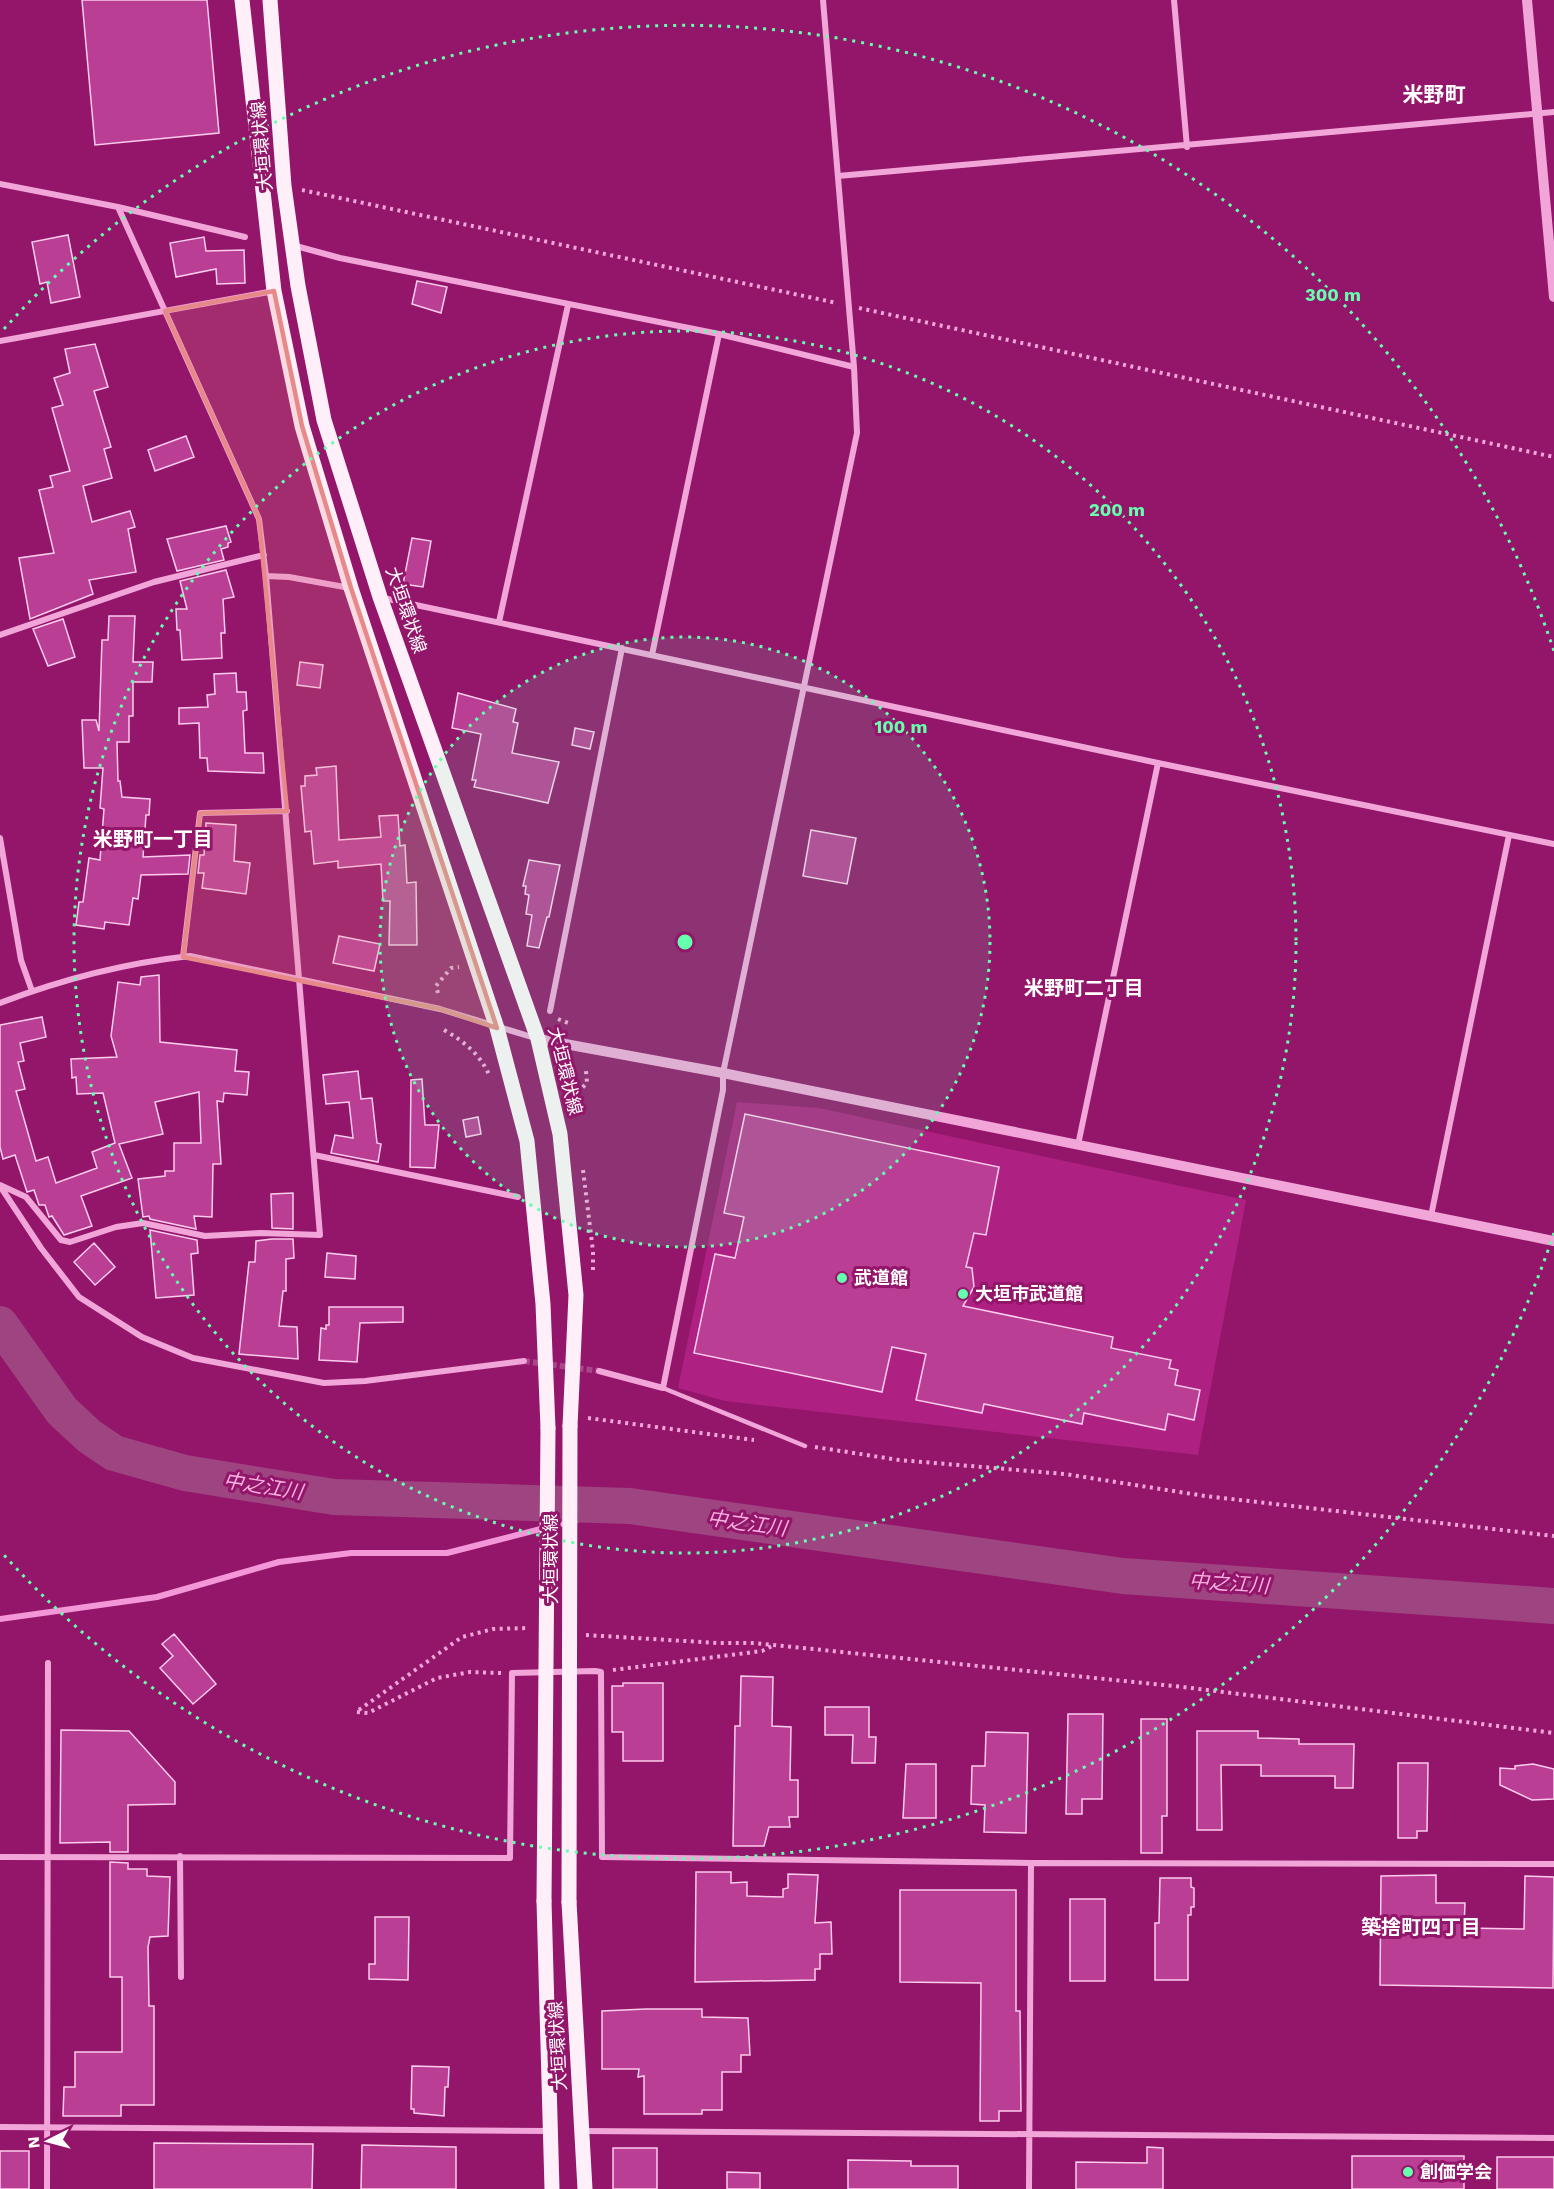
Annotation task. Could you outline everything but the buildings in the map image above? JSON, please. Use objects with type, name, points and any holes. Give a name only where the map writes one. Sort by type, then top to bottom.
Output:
[{"type":"main road","name":"大垣環状線","points":[[242,0],[265,227],[274,291],[302,426],[351,588],[497,1028],[527,1141],[543,1304],[548,1428],[544,1901],[552,2189]]},
{"type":"main road","name":"大垣環状線","points":[[270,0],[284,186],[324,420],[380,597],[538,1039],[560,1134],[576,1295],[570,1426],[569,1902],[585,2189]]},
{"type":"street","points":[[599,1371],[663,1388],[723,1090],[723,1073],[857,433],[854,364],[823,0]]},
{"type":"street","points":[[1174,0],[1187,147]]},
{"type":"street","points":[[1527,0],[1554,297]]},
{"type":"street","points":[[838,176],[1187,147],[1554,112]]},
{"type":"street","points":[[0,184],[118,207],[245,237]]},
{"type":"street","points":[[1,1187],[26,1197],[61,1240],[70,1242],[116,1227],[143,1223],[205,1236],[261,1233],[320,1235],[287,812],[259,519],[118,207]]},
{"type":"street","points":[[292,241],[340,258],[719,334],[854,364]]},
{"type":"street","points":[[0,341],[274,291]]},
{"type":"street","points":[[499,622],[568,305]]},
{"type":"street","points":[[652,655],[719,334]]},
{"type":"street","points":[[0,635],[154,582],[264,555]]},
{"type":"street","points":[[266,576],[289,577],[351,588]]},
{"type":"street","points":[[380,597],[1158,764],[1554,844]]},
{"type":"street","points":[[550,1011],[622,648]]},
{"type":"street","points":[[1078,1145],[1158,764]]},
{"type":"street","points":[[183,957],[200,813],[287,812]]},
{"type":"street","points":[[1431,1216],[1509,835]]},
{"type":"street","points":[[0,838],[21,960],[32,991]]},
{"type":"street","points":[[0,1002],[32,991],[152,961],[183,957],[301,979],[440,1009],[538,1039],[723,1073],[1554,1241]]},
{"type":"street","points":[[314,1155],[518,1197]]},
{"type":"street","points":[[1,1187],[41,1248],[79,1297],[142,1337],[193,1358],[324,1383],[365,1382],[524,1361]]},
{"type":"street","points":[[47,2189],[48,1663]]},
{"type":"street","points":[[0,1857],[510,1858],[512,1673],[601,1672],[602,1857],[1031,1863],[1554,1864]]},
{"type":"street","points":[[180,1856],[181,1977]]},
{"type":"street","points":[[1029,2189],[1031,1863]]},
{"type":"street","points":[[0,2127],[551,2131]]},
{"type":"street","points":[[582,2131],[1554,2138]]},
{"type":"lane","points":[[663,1388],[805,1446]]},
{"type":"path","points":[[284,186],[1554,457]]},
{"type":"path","points":[[438,993],[436,986],[451,968],[459,968]]},
{"type":"path","points":[[444,1030],[461,1040],[484,1061],[493,1083]]},
{"type":"path","points":[[588,1418],[760,1440]]},
{"type":"path","points":[[805,1446],[899,1460],[1065,1474],[1205,1496],[1554,1536]]},
{"type":"path","points":[[512,1673],[470,1672],[437,1678],[368,1713],[357,1712],[462,1637],[493,1629],[528,1628]]},
{"type":"path","points":[[586,1635],[775,1645],[1183,1687],[1554,1733]]},
{"type":"path","points":[[601,1672],[762,1651],[775,1645]]},
{"type":"highlighted area","points":[[274,291],[302,426],[351,588],[497,1028],[440,1009],[183,957],[200,813],[287,811],[259,519],[165,311]]},
{"type":"shaded area","name":"大垣市武道館","points":[[737,1102],[819,1108],[1246,1200],[1198,1455],[725,1401],[678,1388]]},
{"type":"waterway","name":"中之江川","points":[[0,1324],[62,1411],[89,1436],[114,1453],[185,1473],[334,1497],[630,1506],[1123,1576],[1554,1606]]},
{"type":"waterway","points":[[0,1619],[157,1597],[279,1562],[351,1553],[447,1553],[630,1506]]},
{"type":"tunnel","points":[[524,1361],[599,1371]]},
{"type":"place","name":"武道館","points":[[842,1278]]},
{"type":"place","name":"大垣市武道館","points":[[963,1294]]},
{"type":"place","name":"創価学会","points":[[1408,2172]]},
{"type":"district","name":"米野町","points":[[1434,95]]},
{"type":"district","name":"米野町一丁目","points":[[153,839]]},
{"type":"district","name":"米野町二丁目","points":[[1084,988]]},
{"type":"district","name":"築捨町四丁目","points":[[1421,1927]]}]
